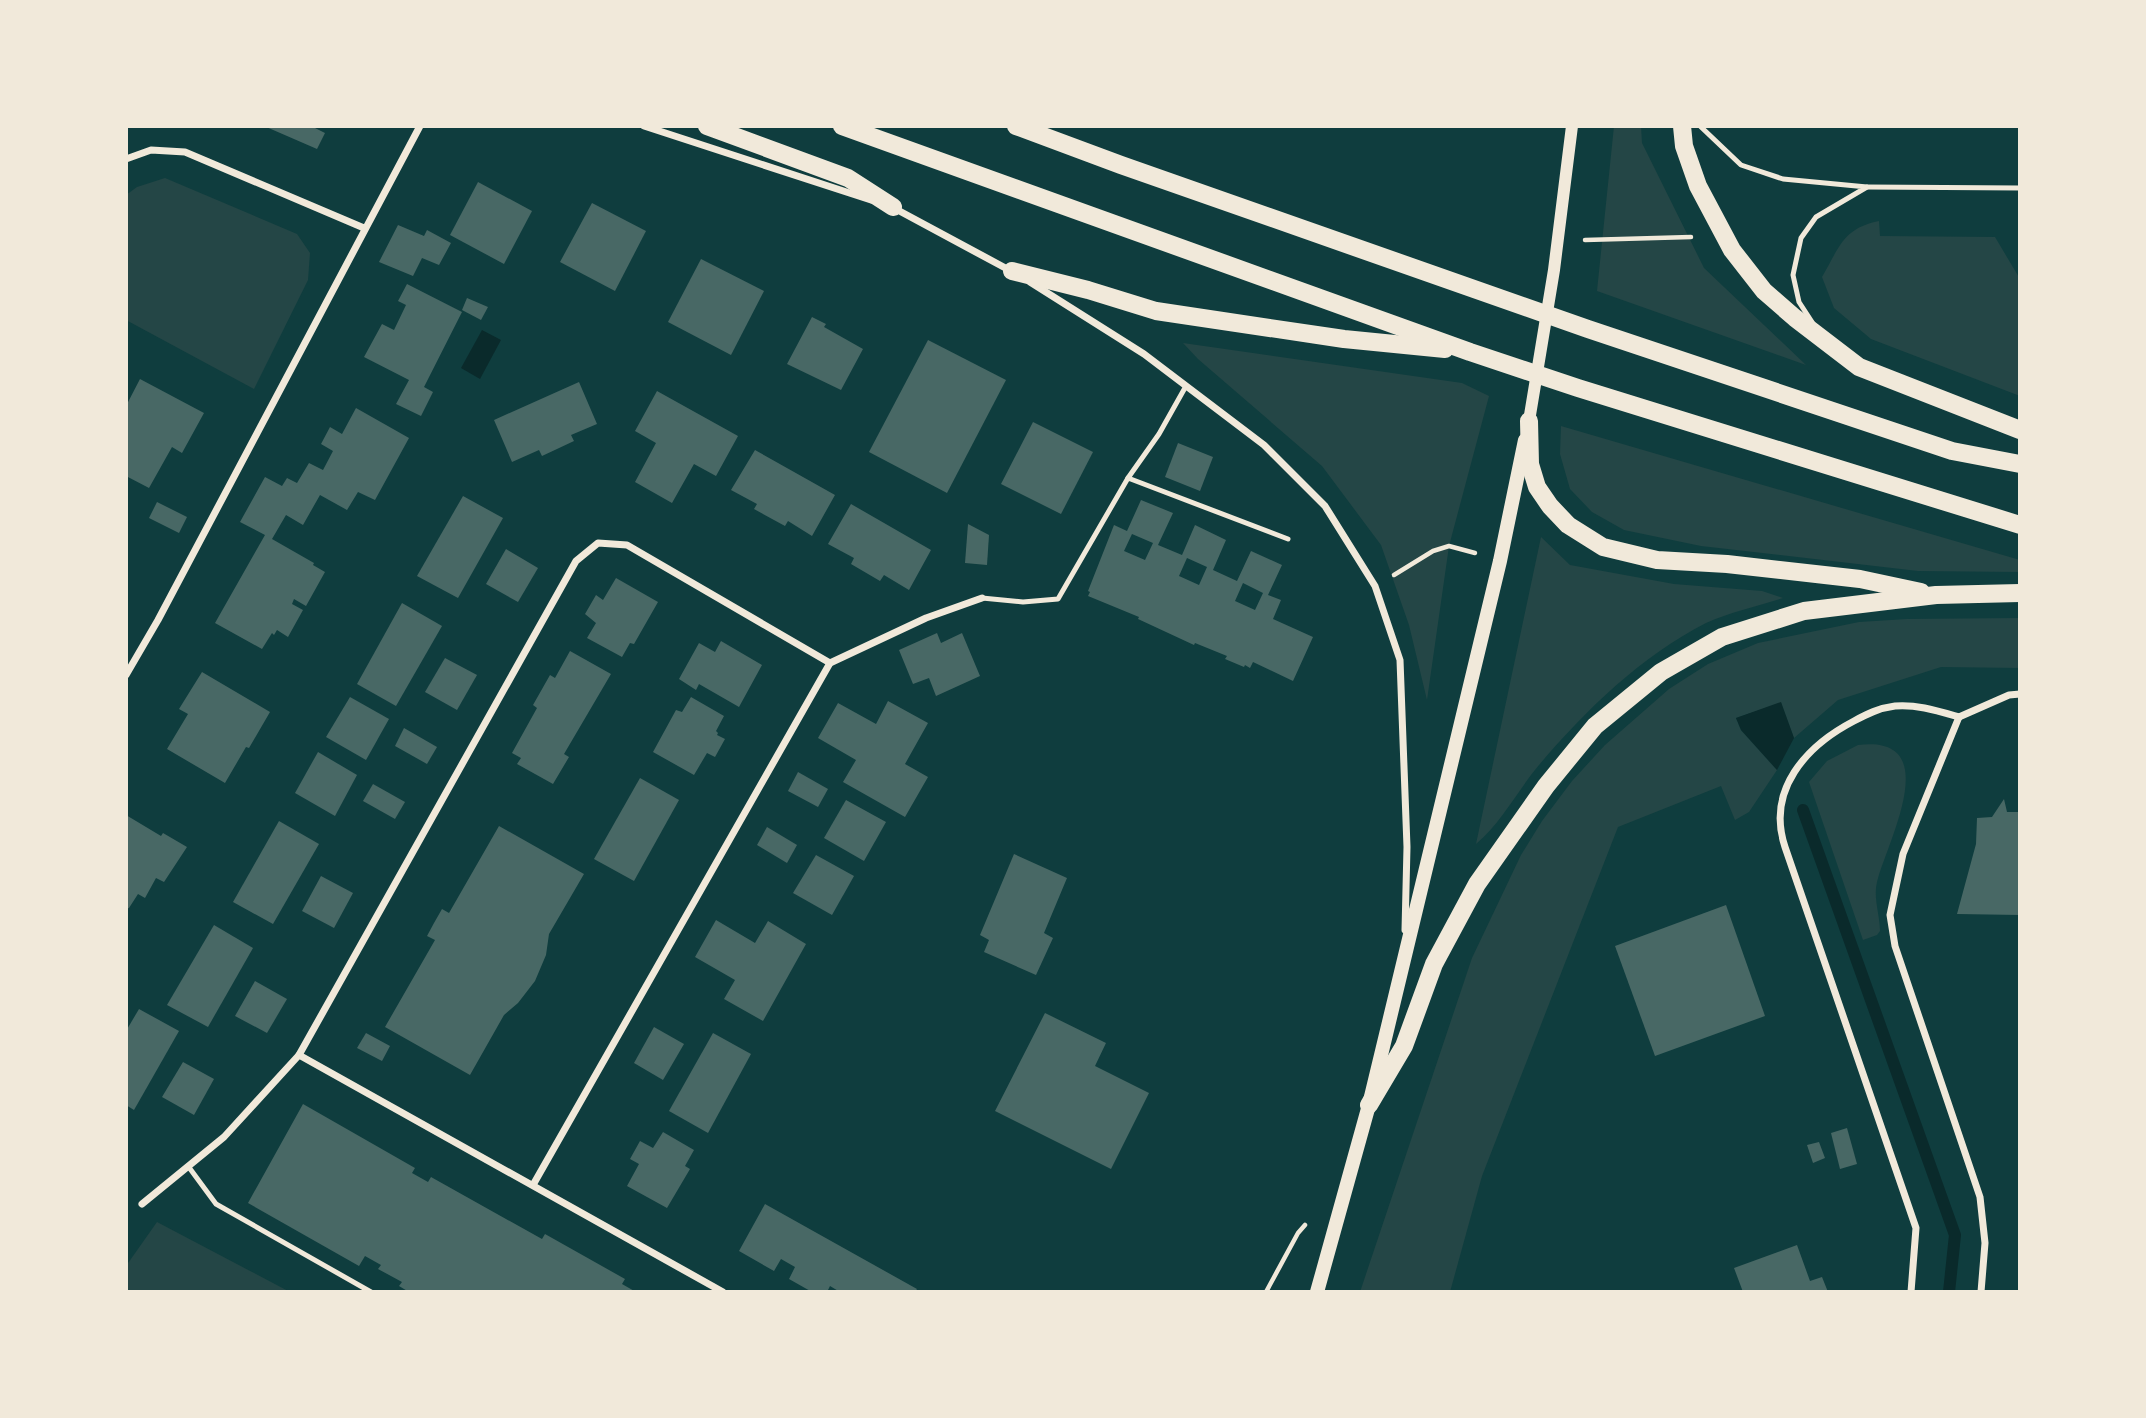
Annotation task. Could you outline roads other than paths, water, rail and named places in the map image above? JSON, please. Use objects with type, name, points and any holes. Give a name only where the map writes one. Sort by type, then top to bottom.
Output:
[{"type":"main road","points":[[708,126],[848,178],[893,207]]},
{"type":"main road","points":[[842,126],[1470,352],[1578,388],[2020,524]]},
{"type":"main road","points":[[1016,126],[1588,329],[1952,451],[2020,464]]},
{"type":"main road","points":[[1682,126],[1684,146],[1698,186],[1732,250],[1764,291],[1859,368],[2020,430]]},
{"type":"main road","points":[[1012,271],[1088,290],[1156,312],[1344,340],[1470,352]]},
{"type":"main road","points":[[1317,1292],[1369,1105],[1500,561],[1529,421]]},
{"type":"main road","points":[[1529,421],[1530,464],[1537,487],[1568,525],[1603,547],[1657,560],[1727,564],[1860,579],[1936,595]]},
{"type":"main road","points":[[1369,1105],[1404,1046],[1434,964],[1477,884],[1546,786],[1595,726],[1661,672],[1722,637],[1804,611],[1936,595],[2020,593]]},
{"type":"street","points":[[126,675],[158,620],[420,126]]},
{"type":"street","points":[[643,126],[893,207],[1012,271],[1144,354],[1264,445],[1325,506],[1375,586],[1400,660],[1407,847],[1405,956]]},
{"type":"street","points":[[1529,421],[1554,270],[1572,126]]},
{"type":"street","points":[[126,159],[151,150],[185,152],[364,228]]},
{"type":"street","points":[[142,1204],[224,1136],[299,1055],[576,561],[598,543],[626,545],[830,663]]},
{"type":"street","points":[[533,1185],[830,663],[926,618],[982,598]]},
{"type":"street","points":[[1911,1292],[1916,1228],[1784,847],[1779,819],[1782,798],[1804,757],[1826,736],[1877,710],[1897,706],[1919,707],[1959,717],[2009,695],[2020,694]]},
{"type":"street","points":[[1959,717],[1903,854],[1890,915],[1895,946],[1980,1198],[1985,1243],[1980,1292]]},
{"type":"street","points":[[299,1055],[723,1292]]},
{"type":"lane","points":[[1700,126],[1741,165],[1783,179],[1867,187],[2020,188]]},
{"type":"lane","points":[[1823,340],[1798,302],[1793,275],[1801,238],[1816,217],[1867,187]]},
{"type":"lane","points":[[982,598],[1023,601],[1058,599],[1128,478],[1159,434],[1186,386]]},
{"type":"lane","points":[[1128,478],[1288,539]]},
{"type":"lane","points":[[188,1166],[216,1204],[371,1292]]},
{"type":"waterway","points":[[1803,810],[1955,1235],[1949,1292]]}]
